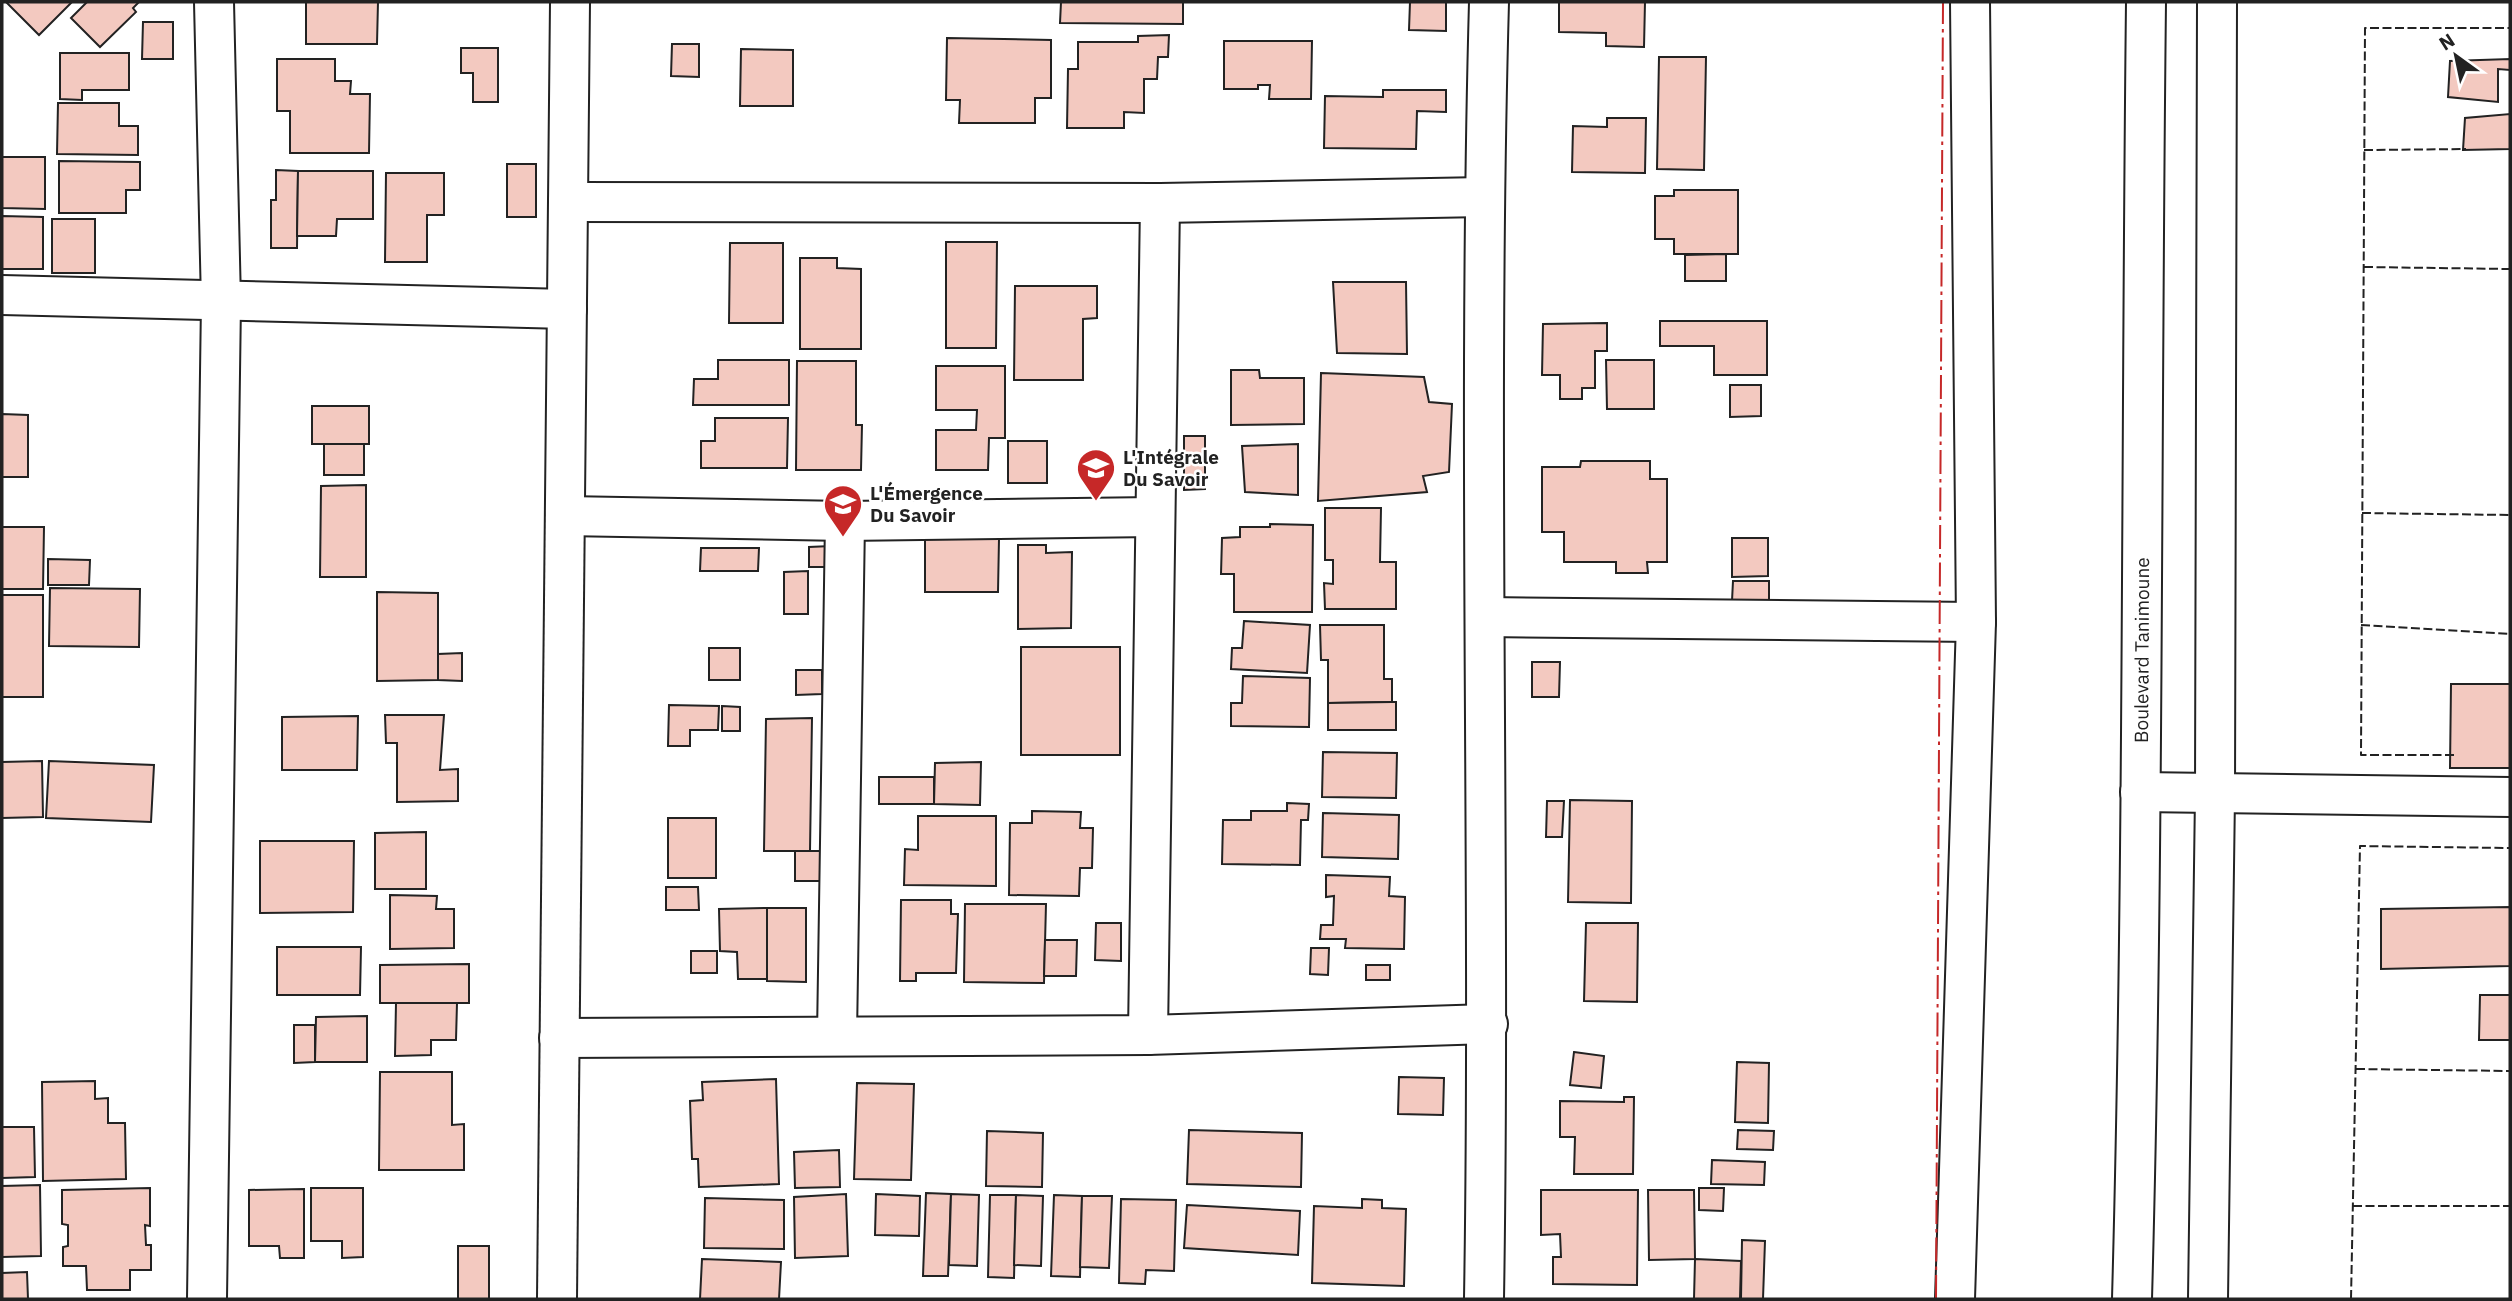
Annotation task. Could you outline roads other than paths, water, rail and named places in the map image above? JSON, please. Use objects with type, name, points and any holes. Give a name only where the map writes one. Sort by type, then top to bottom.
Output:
[{"type":"street","points":[[207,1299],[221,303],[214,2]]},
{"type":"street","points":[[557,1299],[570,2]]},
{"type":"street","points":[[1483,1299],[1488,1024],[1484,197],[1489,2]]},
{"type":"street","points":[[1955,1299],[1976,622],[1970,2]]},
{"type":"street","name":"Boulevard Tanimoune","points":[[2132,1299],[2140,1012],[2146,2]]},
{"type":"street","points":[[2208,1299],[2215,795],[2217,2]]},
{"type":"street","points":[[568,201],[1160,203],[1484,197]]},
{"type":"street","points":[[1148,1035],[1160,203]]},
{"type":"street","points":[[2,295],[221,303],[567,309]]},
{"type":"street","points":[[565,516],[845,521],[1155,517]]},
{"type":"street","points":[[837,1036],[845,521]]},
{"type":"street","points":[[1486,617],[1976,622]]},
{"type":"street","points":[[2140,792],[2510,797]]},
{"type":"street","points":[[559,1038],[1148,1035],[1488,1024]]},
{"type":"place","name":"L'Intégrale Du Savoir","points":[[1096,502]]},
{"type":"place","name":"L'Émergence Du Savoir","points":[[843,538]]}]
